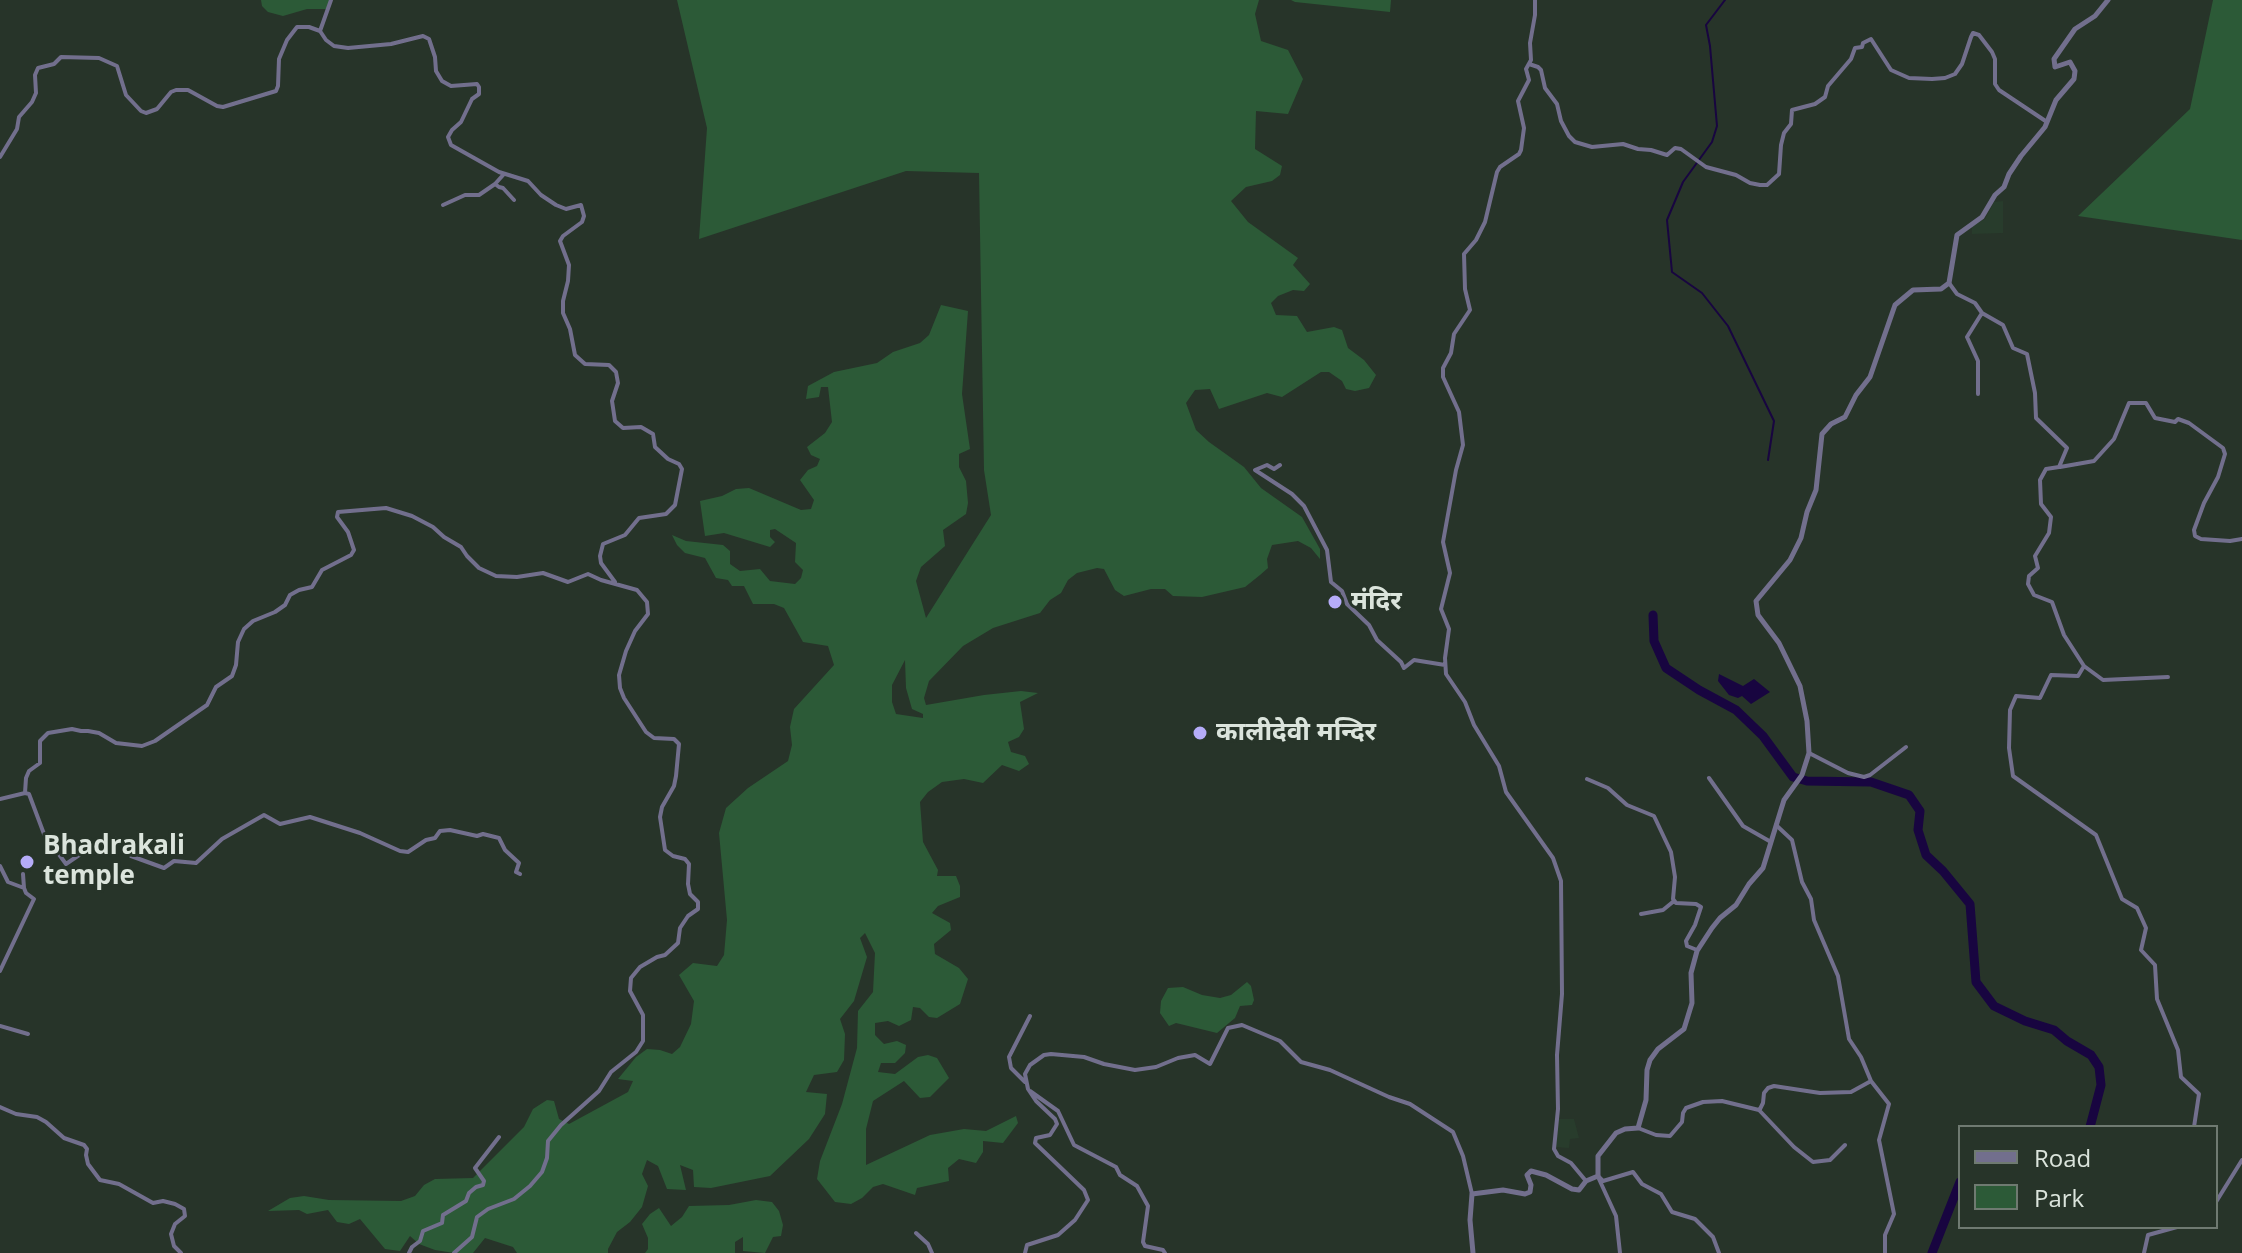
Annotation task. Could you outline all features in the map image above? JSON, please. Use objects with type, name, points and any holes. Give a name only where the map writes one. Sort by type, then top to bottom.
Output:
[{"type":"street","points":[[320,31],[331,0]]},
{"type":"street","points":[[1535,0],[1530,43],[1532,55],[1526,69],[1529,80],[1518,101],[1524,128],[1521,150],[1497,172],[1485,222],[1464,254],[1465,289],[1470,310],[1454,334],[1451,353],[1443,368],[1443,377],[1459,412],[1463,445],[1443,542],[1450,573],[1441,609],[1449,629],[1446,674],[1465,702],[1474,725],[1499,766],[1506,792],[1553,858],[1561,881],[1562,994],[1554,1149],[1586,1181]]},
{"type":"street","points":[[1638,1128],[1646,1100],[1650,1060],[1658,1049],[1684,1029],[1692,1003],[1691,973],[1697,951],[1712,928],[1736,905],[1763,868],[1784,800],[1802,775],[1809,753],[1800,686],[1779,643],[1758,615],[1756,601],[1790,560],[1801,538],[1816,490],[1822,434],[1831,424],[1845,417],[1870,377],[1895,305],[1913,290],[1941,289],[1949,283],[1957,235],[1982,217],[2021,156],[2045,127],[2056,100],[2074,79],[2075,71],[2070,62],[2055,67],[2054,59],[2075,29],[2095,16],[2108,0]]},
{"type":"street","points":[[0,157],[12,140],[19,117],[36,93],[35,75],[38,68],[54,64],[61,57],[99,58],[117,66],[126,95],[146,113],[157,109],[171,92],[181,89],[195,92],[223,107],[278,90],[279,59],[297,27],[320,31],[334,46],[348,48],[391,44],[423,36],[429,39],[436,71],[442,81],[451,86],[477,84],[479,87],[479,94],[472,99],[461,122],[450,132],[451,145],[504,174],[528,181],[541,195],[566,209],[581,205],[582,222],[560,241],[569,265],[563,313],[575,355],[585,364],[609,365],[616,372],[618,383],[612,401],[615,421],[623,428],[641,427],[653,434],[655,447],[682,469],[675,505],[666,514],[639,518],[625,535],[603,544],[601,563],[612,580],[621,586]]},
{"type":"street","points":[[1529,64],[1541,70],[1545,88],[1557,104],[1561,121],[1575,142],[1592,147],[1623,144],[1667,155],[1675,148],[1681,149],[1706,167],[1760,185],[1767,185],[1779,174],[1781,145],[1784,133],[1791,124],[1792,110],[1815,104],[1825,97],[1828,86],[1851,59],[1855,48],[1862,47],[1871,39],[1891,70],[1909,78],[1932,79],[1955,74],[1973,33],[1979,35],[1995,59],[1995,84],[1999,90],[2047,122]]},
{"type":"street","points":[[443,205],[465,195],[479,195],[504,174]]},
{"type":"street","points":[[495,184],[514,200]]},
{"type":"street","points":[[1949,283],[1957,294],[1975,303],[1982,313],[2003,325],[2013,348],[2027,354],[2035,393],[2036,418],[2067,448],[2059,467]]},
{"type":"street","points":[[1978,394],[1978,361],[1967,337],[1982,313]]},
{"type":"street","points":[[2168,677],[2103,680],[2084,666],[2064,635],[2052,602],[2034,595],[2028,584],[2029,576],[2038,568],[2035,556],[2049,533],[2051,517],[2041,504],[2040,480],[2046,469],[2094,461],[2114,439],[2129,403],[2146,403],[2155,418],[2189,423],[2223,448],[2225,454],[2218,477],[2204,503],[2194,530],[2195,536],[2230,541],[2242,539]]},
{"type":"street","points":[[1280,465],[1274,469],[1267,465],[1255,470],[1292,494],[1304,506],[1327,550],[1331,582],[1342,591],[1347,604],[1369,625],[1377,640],[1404,668],[1414,660],[1445,665]]},
{"type":"street","points":[[25,793],[29,771],[40,763],[40,741],[48,733],[72,729],[88,731],[99,733],[116,743],[142,746],[155,741],[207,705],[216,687],[232,676],[236,665],[236,647],[244,629],[285,605],[290,595],[312,587],[322,570],[351,555],[354,550],[348,532],[337,517],[338,512],[386,508],[412,516],[461,547],[479,568],[496,576],[543,573],[568,582],[588,574],[637,590],[647,602],[648,614],[635,631],[626,651],[619,675],[620,688],[646,732],[654,738],[674,739],[679,744],[674,786],[660,817],[665,850],[689,864],[688,884],[690,894],[698,902],[698,909],[688,916],[680,928],[678,943],[665,955],[640,967],[631,978],[630,991],[643,1015],[645,1032],[635,1053],[611,1072],[599,1091],[548,1141],[542,1172],[530,1186],[514,1199],[477,1217],[472,1237],[454,1253]]},
{"type":"street","points":[[2084,666],[2078,676],[2051,675],[2040,698],[2016,696],[2010,710],[2009,748],[2013,776],[2096,835],[2122,899],[2137,908],[2146,928],[2141,950],[2155,965],[2157,999],[2178,1050],[2181,1077],[2199,1094],[2194,1125]]},
{"type":"street","points":[[1809,753],[1848,773],[1864,777],[1906,747]]},
{"type":"street","points":[[1709,778],[1743,826],[1771,842]]},
{"type":"street","points":[[1587,779],[1608,788],[1627,805],[1654,816],[1671,852],[1675,873],[1674,901]]},
{"type":"street","points":[[0,799],[29,794],[44,834],[66,864],[88,849],[114,838],[131,856],[164,868],[174,861],[196,863],[222,839],[264,815],[280,824],[310,817],[408,852],[435,838],[440,831],[465,831],[477,836],[483,834],[499,838],[505,850],[519,863],[516,872],[520,874]]},
{"type":"street","points":[[1776,825],[1792,840],[1802,882],[1811,899],[1814,920],[1838,976],[1849,1039],[1871,1081],[1889,1104],[1879,1140],[1894,1214],[1885,1235],[1885,1253]]},
{"type":"street","points":[[0,866],[8,882],[24,888]]},
{"type":"street","points":[[0,971],[33,904],[32,895],[26,893],[24,888],[23,874]]},
{"type":"street","points":[[1641,914],[1661,911],[1674,901],[1701,907],[1686,943],[1697,951]]},
{"type":"street","points":[[1025,1253],[1027,1245],[1058,1235],[1075,1220],[1088,1200],[1084,1190],[1035,1143],[1036,1138],[1050,1135],[1057,1124],[1011,1068],[1009,1057],[1030,1016]]},
{"type":"street","points":[[1025,1082],[1030,1065],[1051,1054],[1084,1057],[1135,1070],[1195,1055],[1210,1064],[1228,1028],[1242,1025],[1280,1041],[1301,1062],[1330,1070],[1410,1104],[1453,1132],[1463,1156],[1472,1194],[1470,1220],[1473,1253]]},
{"type":"street","points":[[0,1026],[28,1034]]},
{"type":"street","points":[[1759,1110],[1764,1093],[1774,1086],[1820,1093],[1851,1092],[1871,1081]]},
{"type":"street","points":[[1028,1089],[1058,1111],[1074,1145],[1116,1167],[1120,1175],[1137,1186],[1148,1206],[1143,1242],[1145,1246],[1165,1253]]},
{"type":"street","points":[[1622,1253],[1616,1216],[1598,1176],[1598,1156],[1616,1133],[1638,1128],[1656,1135],[1670,1136],[1682,1122],[1686,1108],[1703,1102],[1735,1103],[1759,1110],[1813,1162],[1830,1160],[1845,1145]]},
{"type":"street","points":[[0,1107],[16,1114],[37,1117],[64,1138],[84,1145],[88,1164],[100,1180],[119,1184],[153,1203],[163,1201],[184,1209],[185,1216],[175,1224],[171,1234],[174,1246],[181,1253]]},
{"type":"street","points":[[409,1253],[420,1241],[423,1231],[442,1223],[443,1215],[466,1201],[469,1193],[483,1185],[484,1181],[475,1168],[499,1137]]},
{"type":"street","points":[[2218,1199],[2242,1160]]},
{"type":"street","points":[[1472,1194],[1503,1190],[1525,1194],[1530,1192],[1527,1175],[1531,1171],[1579,1190],[1586,1181],[1598,1176]]},
{"type":"street","points":[[1598,1176],[1603,1181],[1633,1172],[1642,1184],[1661,1194],[1672,1212],[1695,1219],[1713,1237],[1719,1253]]},
{"type":"street","points":[[2144,1253],[2148,1235],[2170,1229]]},
{"type":"street","points":[[916,1233],[928,1244],[932,1253]]},
{"type":"shaded area","points":[[2003,201],[2003,233],[1972,234],[1972,226],[1985,219],[1994,202]]},
{"type":"shaded area","points":[[1719,674],[1743,686],[1754,679],[1770,692],[1751,704],[1742,696],[1729,695],[1718,681]]},
{"type":"shaded area","points":[[1559,1119],[1574,1119],[1579,1138],[1570,1139],[1569,1148],[1556,1147]]},
{"type":"green space","points":[[261,0],[332,0],[329,9],[307,9],[283,16],[268,12]]},
{"type":"green space","points":[[677,0],[1259,0],[1255,14],[1261,41],[1288,50],[1303,79],[1288,114],[1256,111],[1255,149],[1282,166],[1280,175],[1272,181],[1246,187],[1231,201],[1248,222],[1298,258],[1293,265],[1310,284],[1304,291],[1293,290],[1278,296],[1271,303],[1276,315],[1297,316],[1307,332],[1334,327],[1342,330],[1348,348],[1364,360],[1376,375],[1369,388],[1355,391],[1346,389],[1342,381],[1329,372],[1321,372],[1282,397],[1267,393],[1219,409],[1210,389],[1195,390],[1186,403],[1196,430],[1244,467],[1261,488],[1302,517],[1320,549],[1320,559],[1311,548],[1298,541],[1272,545],[1267,559],[1268,568],[1245,587],[1202,597],[1173,596],[1165,589],[1124,596],[1115,590],[1104,569],[1077,573],[1040,613],[993,628],[963,646],[929,681],[924,698],[926,705],[1021,691],[1038,693],[1020,702],[1024,729],[1019,737],[1008,742],[1011,752],[1025,756],[1029,764],[1019,771],[1002,765],[983,783],[964,779],[942,782],[920,802],[923,842],[938,870],[937,876],[956,876],[960,886],[960,897],[938,906],[932,913],[950,923],[951,930],[934,944],[935,954],[959,968],[968,979],[960,1004],[937,1018],[929,1017],[920,1008],[913,1007],[911,1020],[899,1026],[888,1021],[875,1023],[875,1035],[884,1044],[897,1041],[906,1045],[905,1053],[895,1063],[881,1063],[878,1072],[895,1074],[918,1057],[928,1055],[937,1058],[949,1078],[930,1097],[920,1098],[904,1081],[873,1101],[866,1129],[866,1165],[930,1135],[964,1129],[986,1131],[1016,1116],[1018,1123],[1003,1143],[983,1141],[983,1152],[976,1163],[959,1159],[948,1168],[949,1181],[917,1188],[915,1195],[883,1184],[873,1187],[851,1204],[835,1202],[817,1179],[857,1048],[858,1011],[873,992],[875,953],[865,933],[860,938],[867,957],[854,1001],[840,1019],[845,1034],[844,1060],[837,1072],[814,1075],[806,1092],[827,1094],[825,1114],[809,1139],[770,1176],[711,1188],[694,1187],[693,1170],[680,1165],[686,1190],[667,1189],[658,1166],[647,1160],[642,1174],[648,1186],[642,1207],[617,1232],[608,1253],[517,1253],[513,1247],[485,1238],[473,1253],[454,1253],[419,1244],[410,1236],[400,1251],[385,1249],[360,1219],[349,1224],[337,1222],[328,1210],[307,1214],[299,1210],[268,1211],[290,1198],[304,1196],[329,1200],[401,1201],[415,1196],[424,1185],[435,1179],[473,1178],[524,1127],[533,1109],[547,1100],[554,1101],[559,1119],[569,1124],[628,1092],[633,1081],[618,1079],[647,1049],[672,1054],[680,1047],[691,1024],[694,1001],[679,975],[693,963],[717,966],[724,955],[727,920],[719,833],[726,808],[748,788],[788,761],[794,709],[834,665],[828,646],[803,642],[784,608],[774,604],[753,604],[744,586],[732,586],[728,580],[716,578],[705,558],[685,553],[672,535],[686,541],[723,545],[730,551],[730,564],[740,571],[760,569],[770,581],[795,584],[801,578],[803,570],[795,562],[796,543],[775,529],[770,530],[770,537],[775,542],[770,547],[724,533],[705,536],[700,501],[749,488],[801,510],[811,509],[814,500],[800,480],[808,470],[817,466],[820,459],[811,455],[807,447],[825,433],[832,422],[828,387],[821,387],[819,397],[806,399],[808,386],[834,372],[877,363],[893,352],[920,343],[929,335],[941,305],[968,311],[962,394],[970,449],[959,454],[959,467],[966,481],[968,503],[966,514],[943,530],[945,546],[921,567],[916,581],[926,618],[991,515],[984,470],[979,173],[906,171],[699,239],[707,128]],"holes":[[[905,660],[906,688],[912,709],[923,714],[923,718],[896,714],[892,702],[892,685]]]},
{"type":"green space","points":[[1291,0],[1391,0],[1390,12]]},
{"type":"green space","points":[[2213,0],[2242,0],[2242,240],[2078,216],[2190,109]]},
{"type":"green space","points":[[1247,982],[1251,986],[1252,1005],[1240,1006],[1235,1018],[1217,1033],[1176,1023],[1169,1026],[1160,1013],[1161,1001],[1168,988],[1183,987],[1220,998],[1231,995]]},
{"type":"green space","points":[[756,1200],[772,1202],[779,1211],[783,1225],[781,1236],[773,1237],[765,1253],[743,1251],[743,1237],[735,1242],[735,1253],[645,1253],[648,1238],[642,1224],[659,1208],[671,1226],[689,1206],[729,1205]]},
{"type":"waterway","points":[[1725,0],[1706,25],[1717,126],[1712,142],[1683,182],[1667,220],[1672,272],[1702,293],[1728,326],[1774,421],[1768,460]]},
{"type":"waterway","points":[[1653,615],[1654,641],[1666,668],[1736,710],[1763,736],[1793,777],[1807,781],[1871,782],[1909,795],[1920,811],[1918,830],[1926,855],[1970,904],[1976,982],[1994,1006],[2025,1021],[2054,1030],[2091,1055],[2099,1067],[2101,1085],[2091,1125]]},
{"type":"waterway","points":[[1932,1253],[1958,1187]]},
{"type":"place","name":"मंदिर","points":[[1335,602]]},
{"type":"place","name":"कालीदेवी मन्दिर","points":[[1200,733]]},
{"type":"place","name":"Bhadrakali temple","points":[[27,862]]}]
